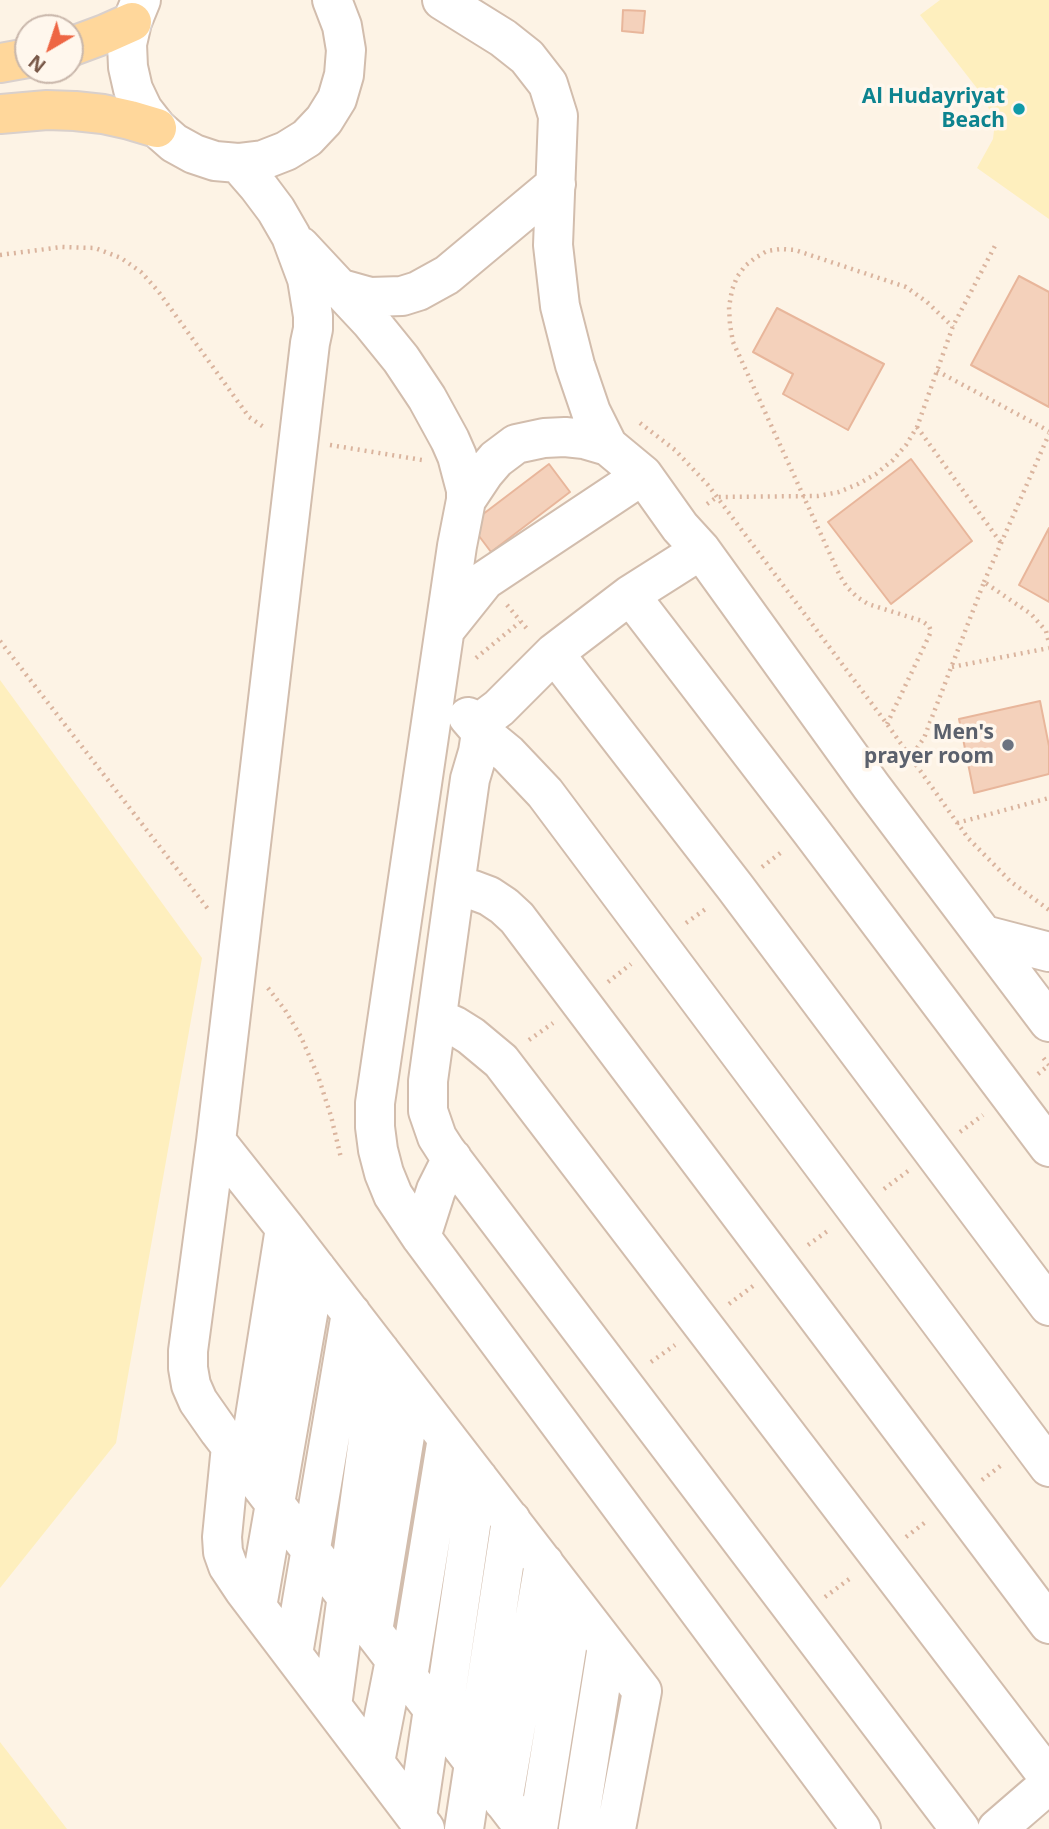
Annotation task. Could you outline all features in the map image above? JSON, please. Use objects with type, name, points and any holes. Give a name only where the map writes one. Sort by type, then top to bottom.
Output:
[{"type":"main road","points":[[84,42],[105,34],[136,11]]},
{"type":"main road","points":[[0,114],[47,110],[75,111],[103,114],[157,128]]},
{"type":"street","points":[[136,11],[127,44],[128,66],[133,89],[143,110],[157,128],[174,143],[215,161],[238,163],[263,160],[286,151],[307,138],[324,120],[337,99],[344,75],[346,50],[342,26],[331,0]]},
{"type":"street","points":[[442,0],[503,38],[527,57],[548,84],[558,116],[554,245],[560,306],[575,365],[591,412],[608,446]]},
{"type":"street","points":[[238,163],[264,194],[291,236],[371,322],[401,359],[450,439],[466,490],[375,1103],[375,1127],[384,1173],[393,1195],[421,1237],[861,1829]]},
{"type":"street","points":[[338,288],[370,297],[402,296],[418,291],[447,275],[556,184]]},
{"type":"street","points":[[291,236],[307,279],[313,329],[188,1368],[198,1401],[519,1821]]},
{"type":"street","points":[[466,500],[495,459],[516,444],[544,438],[584,439],[608,446],[643,475],[871,786],[1049,1022]]},
{"type":"street","points":[[445,630],[485,580],[643,475]]},
{"type":"street","points":[[690,538],[631,595],[554,653],[499,708],[483,720],[470,779],[428,1081],[428,1111],[437,1137],[452,1158],[960,1829]]},
{"type":"street","points":[[631,595],[1049,1147]]},
{"type":"street","points":[[554,653],[735,887],[1049,1306]]},
{"type":"street","points":[[437,684],[480,731],[508,754],[545,793],[1049,1467]]},
{"type":"street","points":[[455,886],[489,897],[517,918],[1049,1624]]},
{"type":"street","points":[[984,935],[1049,952]]},
{"type":"street","points":[[437,1018],[471,1036],[501,1061],[1049,1778]]},
{"type":"street","points":[[216,1142],[642,1691],[616,1829]]},
{"type":"street","points":[[421,1237],[436,1190],[452,1158]]},
{"type":"street","points":[[285,1228],[222,1538],[223,1552],[232,1573],[421,1823]]},
{"type":"street","points":[[257,1607],[316,1268]]},
{"type":"street","points":[[293,1654],[351,1313]]},
{"type":"street","points":[[332,1706],[380,1351]]},
{"type":"street","points":[[375,1762],[392,1656],[412,1393]]},
{"type":"street","points":[[392,1656],[447,1437]]},
{"type":"street","points":[[421,1823],[478,1478]]},
{"type":"street","points":[[464,1829],[511,1520]]},
{"type":"street","points":[[519,1821],[544,1563]]},
{"type":"street","points":[[519,1821],[574,1604]]},
{"type":"street","points":[[578,1829],[607,1646]]},
{"type":"street","points":[[997,1829],[1049,1784]]},
{"type":"path","points":[[690,538],[686,517],[718,497],[818,496],[839,492],[876,474],[899,453],[917,426],[953,327],[997,242]]},
{"type":"path","points":[[0,255],[62,247],[95,248],[121,258],[141,272],[158,291],[250,417],[268,431],[299,439],[423,460],[435,461],[457,456]]},
{"type":"path","points":[[887,724],[931,631],[922,621],[868,604],[857,597],[840,576],[733,342],[729,307],[737,277],[745,266],[767,251],[795,250],[906,287],[927,302],[953,327]]},
{"type":"path","points":[[937,371],[1049,432],[984,582]]},
{"type":"path","points":[[591,412],[616,415],[637,422],[693,467],[887,724],[957,823],[994,867],[1049,910]]},
{"type":"path","points":[[917,426],[1001,544]]},
{"type":"path","points":[[474,660],[520,622]]},
{"type":"path","points":[[952,667],[1049,648]]},
{"type":"path","points":[[957,823],[1049,798]]},
{"type":"sand","name":"Al Hudayriyat Beach","points":[[940,0],[1049,0],[1049,219],[977,168],[993,139],[995,122],[983,96],[920,15]]},
{"type":"sand","points":[[0,680],[202,958],[116,1443],[0,1588]]},
{"type":"sand","points":[[0,1742],[67,1829],[0,1829]]},
{"type":"building","points":[[623,10],[645,11],[643,33],[622,31]]},
{"type":"building","points":[[1019,276],[1049,292],[1049,407],[971,365]]},
{"type":"building","points":[[777,308],[884,364],[848,430],[783,394],[793,374],[753,352]]},
{"type":"building","points":[[911,459],[972,541],[891,604],[828,522]]},
{"type":"building","points":[[549,464],[570,492],[491,552],[470,524]]},
{"type":"building","points":[[1049,528],[1049,602],[1019,585]]},
{"type":"building","points":[[1040,701],[1049,746],[1049,774],[974,793],[959,719]]},
{"type":"place","name":"Al Hudayriyat Beach","points":[[1019,109]]},
{"type":"place","name":"Men's prayer room","points":[[1008,745]]}]
